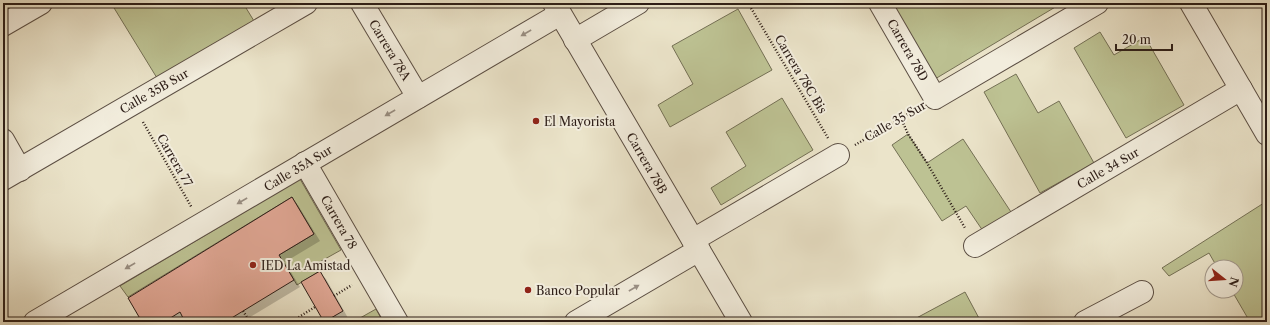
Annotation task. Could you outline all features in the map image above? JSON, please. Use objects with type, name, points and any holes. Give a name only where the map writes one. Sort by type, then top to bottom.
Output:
[{"type":"street","points":[[3,25],[40,3]]},
{"type":"street","name":"Calle 35B Sur","points":[[11,174],[306,3]]},
{"type":"street","name":"Carrera 78A","points":[[362,3],[418,97]]},
{"type":"street","points":[[575,40],[638,3]]},
{"type":"street","name":"Carrera 78D","points":[[880,3],[935,98]]},
{"type":"street","name":"Calle 35 Sur","points":[[935,98],[1097,3]]},
{"type":"street","points":[[1191,3],[1241,89],[1260,107],[1267,134]]},
{"type":"street","name":"Calle 35A Sur","points":[[36,322],[418,97],[557,8]]},
{"type":"street","name":"Carrera 78B","points":[[557,8],[741,322]]},
{"type":"street","name":"Calle 34 Sur","points":[[976,246],[1241,89]]},
{"type":"street","points":[[3,140],[11,174]]},
{"type":"street","points":[[576,322],[838,155]]},
{"type":"street","name":"Carrera 78","points":[[305,163],[397,322]]},
{"type":"street","points":[[1085,322],[1142,292]]},
{"type":"path","name":"Carrera 78C Bis","points":[[748,3],[838,155]]},
{"type":"path","name":"Calle 35 Sur","points":[[838,155],[935,98]]},
{"type":"path","name":"Carrera 77","points":[[132,104],[202,224]]},
{"type":"path","points":[[901,118],[908,134],[976,246]]},
{"type":"path","points":[[334,296],[353,284]]},
{"type":"path","points":[[291,322],[316,307]]},
{"type":"path","points":[[243,311],[250,322]]},
{"type":"green space","points":[[111,3],[243,3],[254,21],[157,78]]},
{"type":"green space","points":[[890,3],[1062,3],[935,79]]},
{"type":"green space","points":[[738,9],[772,70],[670,127],[658,105],[693,84],[672,46]]},
{"type":"green space","points":[[1100,32],[1114,55],[1145,37],[1184,105],[1126,138],[1074,48]]},
{"type":"green space","points":[[1016,74],[1038,113],[1059,101],[1094,163],[1040,193],[984,92]]},
{"type":"green space","points":[[782,98],[813,150],[721,205],[711,188],[746,166],[726,132]]},
{"type":"green space","points":[[908,134],[927,163],[963,139],[1011,212],[983,231],[966,206],[942,221],[892,145]]},
{"type":"green space","points":[[300,179],[341,250],[316,264],[320,271],[297,285],[279,255],[314,234],[292,197],[128,297],[120,286]]},
{"type":"green space","points":[[1267,201],[1267,322],[1250,322],[1237,299],[1244,299],[1244,259],[1212,259],[1209,253],[1169,276],[1162,268]]},
{"type":"green space","points":[[965,292],[981,322],[909,322]]},
{"type":"green space","points":[[376,309],[383,322],[353,322]]},
{"type":"building","points":[[292,197],[314,234],[279,255],[294,280],[225,322],[185,322],[180,312],[164,322],[142,322],[128,298]]},
{"type":"building","points":[[320,271],[343,311],[324,322],[301,282]]},
{"type":"place","name":"El Mayorista","points":[[536,121]]},
{"type":"place","name":"IED La Amistad","points":[[253,265]]},
{"type":"place","name":"Banco Popular","points":[[528,290]]}]
